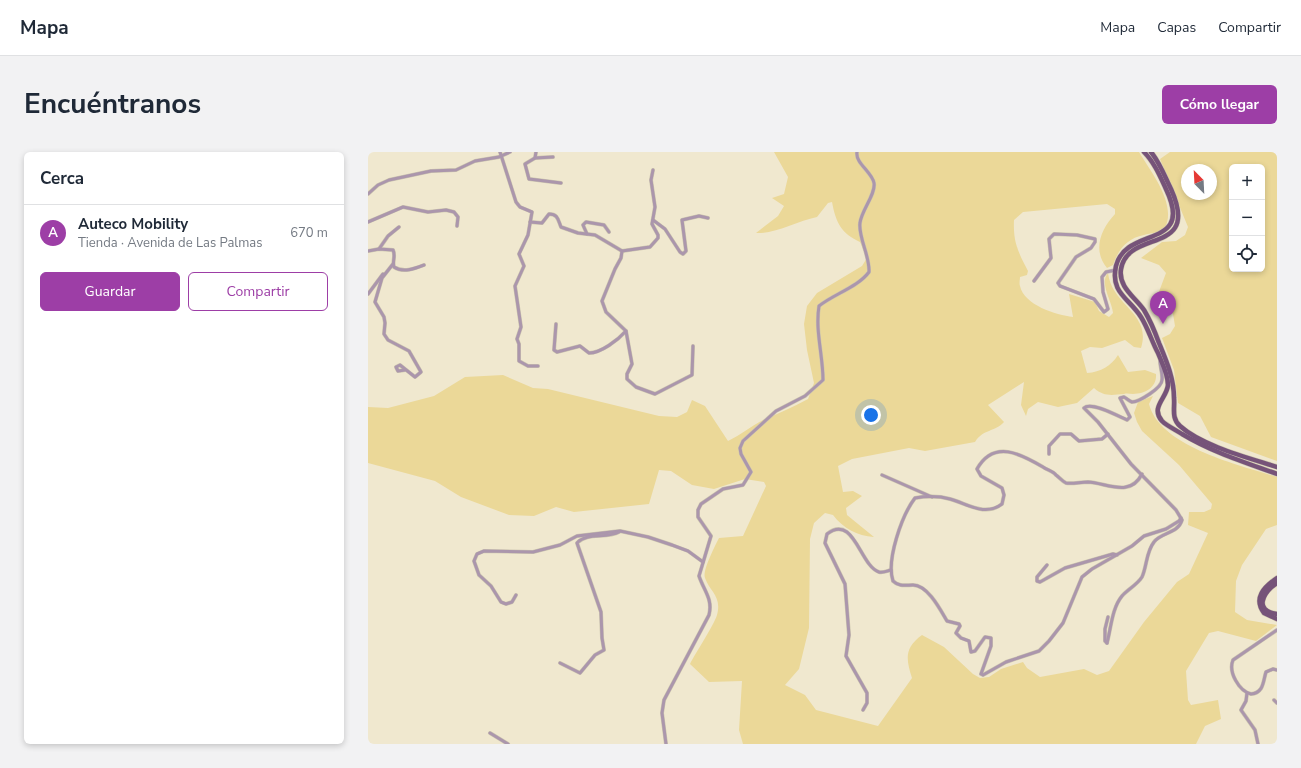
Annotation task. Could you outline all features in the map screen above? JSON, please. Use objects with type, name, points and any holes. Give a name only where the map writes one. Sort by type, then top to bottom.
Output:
[{"type":"main road","points":[[1144,152],[1154,167],[1171,201],[1174,211],[1173,218],[1167,229],[1161,233],[1127,248],[1119,260],[1116,270],[1117,289],[1142,319],[1159,356],[1168,383],[1158,411],[1160,417],[1166,424],[1208,449],[1277,474]]},
{"type":"main road","points":[[1151,152],[1160,166],[1176,202],[1179,214],[1173,230],[1166,236],[1132,250],[1123,263],[1121,275],[1126,290],[1148,317],[1159,343],[1172,378],[1175,418],[1181,427],[1211,444],[1277,467]]},
{"type":"main road","points":[[1162,399],[1167,398],[1174,402]]},
{"type":"main road","points":[[1166,424],[1175,418]]},
{"type":"main road","points":[[1277,578],[1262,591],[1259,600],[1264,613],[1277,619]]},
{"type":"main road","points":[[1277,583],[1265,592],[1263,602],[1268,611],[1277,614]]},
{"type":"street","points":[[500,152],[516,202],[520,207],[531,210],[528,235],[519,254],[524,266],[515,286],[521,327],[517,339],[519,344],[519,361],[528,366],[538,366]]},
{"type":"street","points":[[368,194],[378,185],[389,180],[431,171],[456,170],[475,161],[502,156],[510,152]]},
{"type":"street","points":[[535,158],[536,152]]},
{"type":"street","points":[[666,744],[662,713],[664,700],[706,622],[711,608],[710,600],[699,576],[711,536],[698,517],[698,510],[701,504],[723,489],[743,485],[745,482],[750,472],[741,454],[740,448],[743,441],[776,412],[805,396],[823,380],[822,352],[817,323],[819,306],[833,295],[862,280],[869,272],[859,225],[866,204],[875,188],[873,176],[859,160],[857,152]]},
{"type":"street","points":[[552,157],[535,158],[525,164],[530,179],[561,183]]},
{"type":"street","points":[[530,222],[542,223],[549,214],[554,214],[558,217],[561,227],[598,237],[622,251],[653,245],[658,236],[653,226],[655,203],[651,180],[653,170]]},
{"type":"street","points":[[368,222],[403,207],[428,212],[446,210],[454,212],[458,217],[457,226]]},
{"type":"street","points":[[653,220],[666,229],[682,254],[686,251],[682,220],[699,216],[708,218]]},
{"type":"street","points":[[587,234],[583,225],[586,222],[604,225],[609,232]]},
{"type":"street","points":[[380,249],[388,236],[399,227]]},
{"type":"street","points":[[1034,281],[1050,258],[1049,240],[1054,234],[1077,235],[1095,239],[1095,243],[1091,248],[1075,259],[1058,283],[1060,286],[1094,299],[1104,312],[1108,309],[1103,292],[1102,277],[1106,272],[1116,270]]},
{"type":"street","points":[[368,251],[380,249],[393,250],[395,254],[393,264],[368,294]]},
{"type":"street","points":[[622,251],[621,258],[614,269],[602,301],[606,312],[626,330],[632,364],[627,374],[628,379],[636,387],[655,394],[692,375],[693,346]]},
{"type":"street","points":[[393,264],[396,268],[403,270],[424,265]]},
{"type":"street","points":[[385,273],[375,302],[384,317],[384,334],[389,341],[409,351],[420,372],[415,377],[405,370]]},
{"type":"street","points":[[556,324],[554,350],[557,352],[580,346],[589,353],[593,353],[608,346],[626,330]]},
{"type":"street","points":[[1108,617],[1105,629],[1106,643],[1117,604],[1123,595],[1142,577],[1147,555],[1154,541],[1179,526],[1182,520],[1098,422],[1086,412],[1084,407],[1088,406],[1106,410],[1127,420],[1130,417],[1120,398],[1124,396],[1130,401],[1134,401],[1154,392],[1159,387],[1162,380],[1159,356]]},
{"type":"street","points":[[1049,454],[1049,446],[1060,434],[1071,434],[1079,441],[1102,440],[1108,434]]},
{"type":"street","points":[[1142,474],[1135,485],[1109,488],[1087,482],[1066,483],[1056,474],[1028,457],[1014,452],[1001,452],[983,459],[977,469],[981,476],[997,484],[1003,490],[1002,504],[993,510],[980,509],[951,500],[932,497],[915,498],[895,540],[891,577],[895,583],[904,586],[915,585],[931,596],[947,621],[959,624],[960,626],[956,634],[969,641],[971,652],[976,650],[985,638],[991,638],[991,646],[981,674],[983,675],[1006,662],[1032,654],[1045,646],[1063,622],[1082,577],[1132,546],[1144,536],[1166,529],[1179,521],[1181,518]]},
{"type":"street","points":[[882,475],[932,497]]},
{"type":"street","points":[[863,710],[867,703],[868,693],[846,656],[849,635],[845,584],[832,560],[825,537],[831,530],[839,529],[846,531],[854,539],[874,569],[880,572],[891,570]]},
{"type":"street","points":[[516,594],[512,602],[506,604],[501,602],[491,586],[479,576],[474,561],[477,554],[484,551],[533,552],[560,545],[577,536],[620,531],[672,545],[688,551],[703,562]]},
{"type":"street","points":[[560,663],[580,673],[595,655],[604,650],[601,612],[577,542],[587,537],[615,534],[620,531]]},
{"type":"street","points":[[1047,565],[1037,577],[1037,581],[1040,582],[1073,565],[1113,554],[1117,555]]},
{"type":"street","points":[[1258,744],[1255,730],[1241,710],[1246,701],[1247,694],[1236,681],[1231,664],[1232,660],[1277,630]]},
{"type":"street","points":[[1247,694],[1255,694],[1258,692],[1264,682],[1266,672],[1273,669],[1277,670]]},
{"type":"street","points":[[1274,700],[1277,703]]},
{"type":"street","points":[[490,734],[508,744]]},
{"type":"shaded area","points":[[774,152],[1139,152],[1161,188],[1168,209],[1168,219],[1165,228],[1128,242],[1118,254],[1113,265],[1107,268],[1102,261],[1099,247],[1102,233],[1115,214],[1115,209],[1107,204],[1023,212],[1014,220],[1014,235],[1017,247],[1028,271],[1027,275],[1020,277],[1020,285],[1023,293],[1028,299],[1042,308],[1058,314],[1073,317],[1069,294],[1095,302],[1099,311],[1109,317],[1113,313],[1105,287],[1108,273],[1116,294],[1141,326],[1143,336],[1141,348],[1134,347],[1125,340],[1102,348],[1090,347],[1081,351],[1087,373],[1105,368],[1118,355],[1128,372],[1145,370],[1156,374],[1155,383],[1150,389],[1138,394],[1108,395],[1101,393],[1094,388],[1077,403],[1058,407],[1038,402],[1028,409],[1026,416],[1021,405],[1024,382],[988,405],[1004,422],[997,428],[982,435],[975,442],[925,451],[909,448],[852,459],[838,466],[843,492],[853,491],[862,496],[846,508],[847,515],[874,537],[856,533],[841,524],[833,515],[825,513],[814,523],[810,539],[809,628],[799,669],[785,685],[805,695],[816,710],[878,726],[912,678],[908,665],[909,649],[922,635],[944,647],[973,674],[980,678],[989,677],[1001,669],[1023,662],[1027,668],[1040,677],[1084,669],[1097,675],[1109,671],[1144,622],[1177,582],[1189,574],[1208,533],[1188,525],[1189,512],[1204,512],[1211,509],[1212,504],[1179,465],[1142,431],[1137,422],[1134,413],[1138,402],[1153,396],[1149,404],[1156,419],[1168,432],[1203,452],[1243,467],[1277,477],[1277,525],[1266,529],[1242,565],[1236,581],[1235,612],[1247,620],[1277,625],[1256,641],[1218,631],[1209,633],[1186,671],[1188,700],[1191,705],[1218,700],[1221,719],[1205,726],[1196,744],[743,744],[739,730],[742,681],[709,682],[690,664],[717,615],[717,599],[705,578],[705,570],[709,558],[719,538],[743,536],[766,486],[764,482],[745,479],[714,489],[692,485],[671,471],[659,470],[649,504],[574,512],[556,507],[534,516],[509,515],[461,497],[435,481],[368,463],[368,407],[388,408],[434,396],[465,377],[503,375],[533,388],[548,389],[659,416],[677,417],[687,412],[692,400],[705,406],[728,441],[763,420],[808,399],[814,383],[807,350],[804,324],[807,306],[817,293],[862,266],[867,258],[860,242],[848,235],[840,226],[835,216],[832,202],[828,203],[817,217],[764,233],[756,233],[778,216],[784,206],[772,198],[784,194],[788,177]]},
{"type":"shaded area","points":[[1170,152],[1277,152],[1277,461],[1211,437],[1200,416],[1178,403],[1174,370],[1162,338],[1170,334],[1175,326],[1173,314],[1157,297],[1166,273],[1159,265],[1141,258],[1162,242],[1176,241],[1185,235],[1188,227],[1160,159]]},
{"type":"place","name":"Auteco Mobility","points":[[1163,324]]}]
